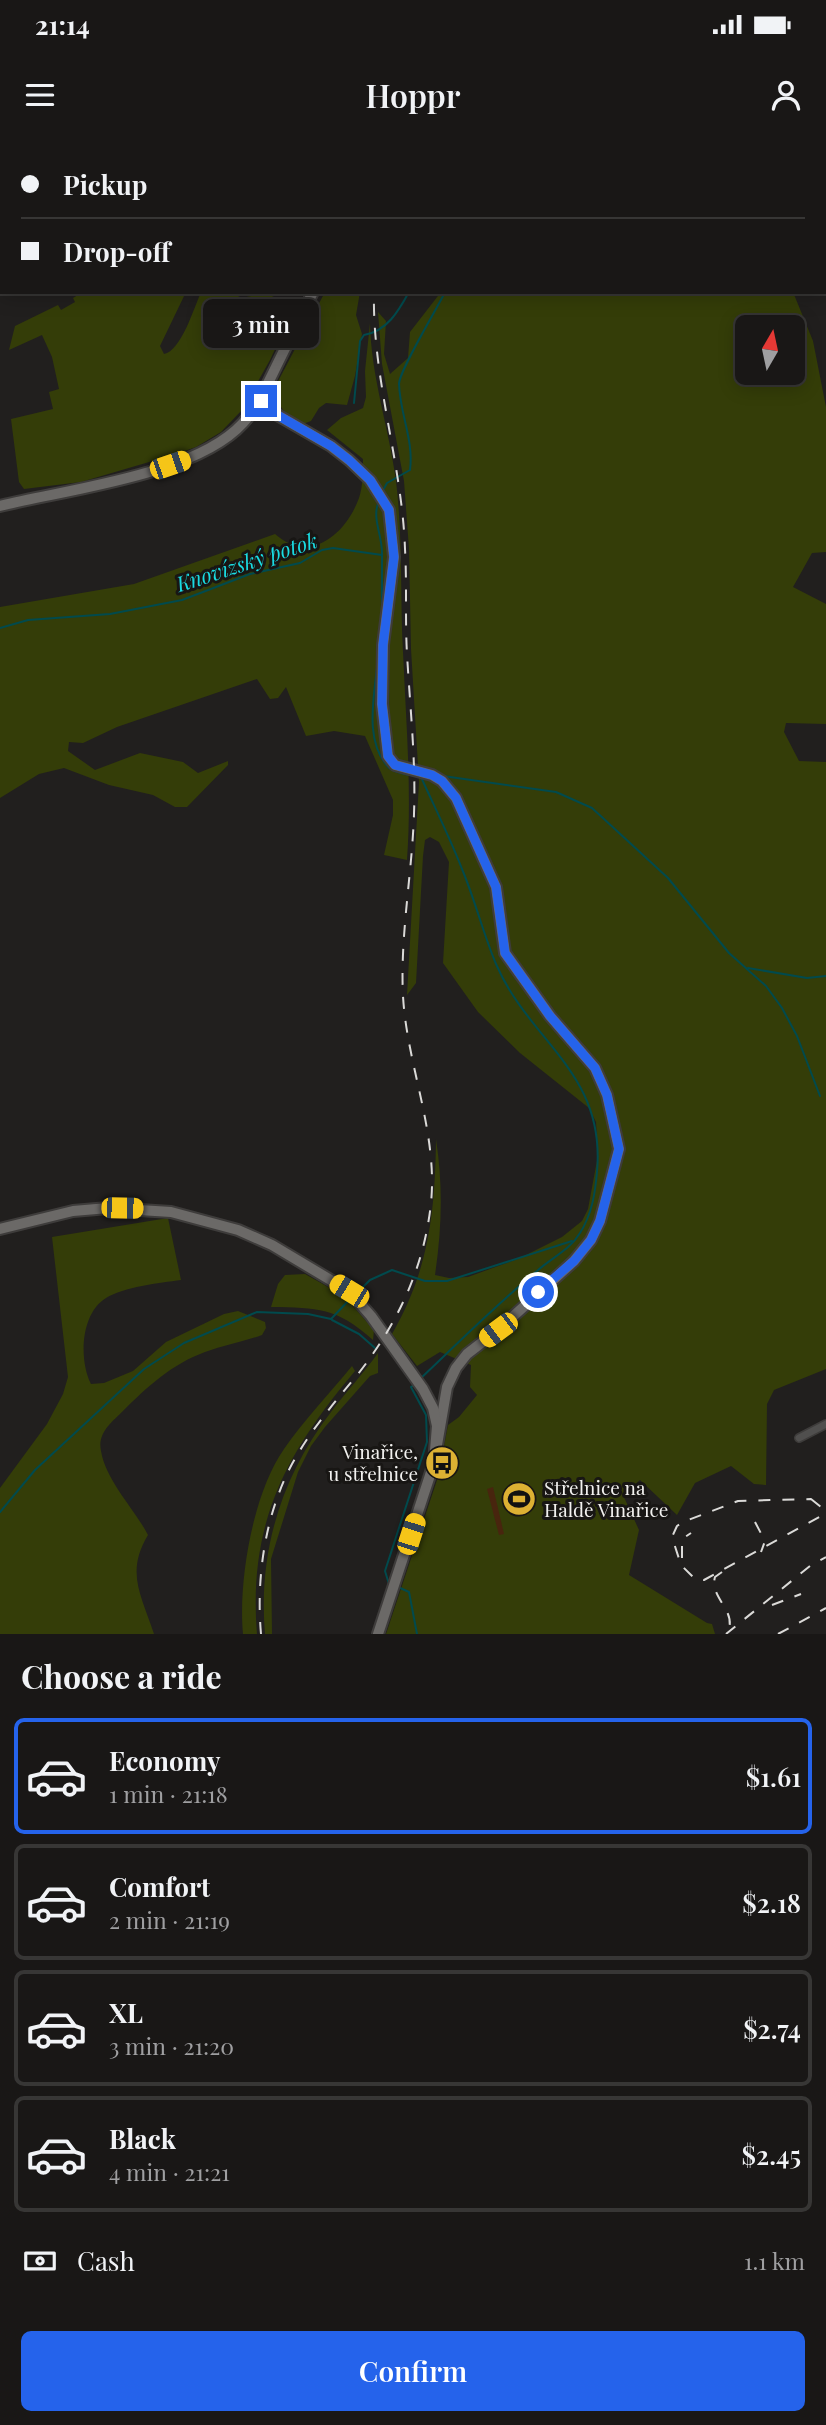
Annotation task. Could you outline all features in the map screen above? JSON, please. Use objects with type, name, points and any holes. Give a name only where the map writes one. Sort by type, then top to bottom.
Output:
[{"type":"street","points":[[0,506],[69,492],[201,455],[225,441],[261,401],[312,294]]},
{"type":"street","points":[[261,401],[279,416],[331,446],[349,460],[370,480],[389,510],[394,557],[383,645],[382,704],[388,756],[395,765],[432,775],[442,781],[456,798],[496,887],[505,953],[550,1016],[595,1068],[607,1095],[619,1149],[615,1171],[591,1240],[574,1261],[498,1330],[467,1354],[447,1387],[427,1486],[378,1634]]},
{"type":"street","points":[[0,1229],[73,1211],[117,1208],[171,1212],[238,1230],[272,1245],[349,1291],[371,1316],[419,1383],[435,1417],[437,1445]]},
{"type":"street","points":[[419,1383],[438,1391],[447,1387]]},
{"type":"street","points":[[799,1438],[826,1424]]},
{"type":"green space","points":[[80,294],[185,294],[160,346],[164,354],[176,345],[181,337],[200,294],[234,294],[242,298],[270,295],[282,301],[286,326],[242,410],[221,432],[196,447],[81,482],[24,489],[19,482],[11,419],[53,409],[49,392],[59,389],[52,357],[42,335],[9,350],[15,326],[58,305],[61,310],[75,302],[73,298]]},
{"type":"green space","points":[[324,294],[360,294],[356,315],[362,334],[347,405],[326,403],[319,408],[311,421],[303,424],[283,410],[275,387]]},
{"type":"green space","points":[[439,294],[794,294],[802,315],[735,315],[735,385],[805,385],[805,321],[813,341],[826,407],[826,552],[812,553],[793,587],[826,604],[826,724],[786,723],[784,732],[799,761],[826,762],[826,1369],[774,1390],[767,1404],[766,1485],[754,1484],[731,1466],[695,1483],[677,1515],[640,1480],[623,1495],[639,1530],[629,1575],[712,1624],[715,1634],[386,1634],[438,1477],[448,1425],[459,1417],[477,1395],[470,1387],[471,1365],[440,1352],[417,1366],[392,1334],[414,1287],[428,1240],[434,1191],[436,1139],[441,1207],[435,1275],[449,1278],[468,1277],[520,1258],[562,1237],[582,1221],[588,1209],[598,1155],[596,1122],[589,1108],[520,1053],[478,1012],[443,963],[449,862],[439,842],[430,837],[425,840],[423,856],[416,983],[407,995],[419,782],[404,481],[382,364],[378,312],[386,321],[384,354],[390,374],[408,358],[410,332]]},
{"type":"green space","points":[[370,323],[373,363],[393,461],[398,502],[409,782],[407,860],[384,855],[393,815],[393,800],[365,736],[334,731],[306,736],[286,687],[278,698],[270,699],[257,679],[117,727],[83,743],[69,742],[68,751],[95,770],[140,753],[183,762],[198,773],[228,761],[228,765],[187,807],[175,807],[153,795],[109,785],[64,768],[39,774],[0,798],[0,607],[134,584],[275,534],[288,543],[301,547],[314,546],[336,533],[353,511],[359,498],[363,459],[327,430],[341,418],[363,408]]},
{"type":"green space","points":[[168,1218],[181,1280],[122,1291],[97,1305],[84,1338],[85,1363],[91,1384],[104,1383],[133,1371],[166,1342],[224,1314],[238,1311],[265,1322],[266,1328],[262,1335],[205,1352],[171,1370],[114,1419],[103,1433],[100,1445],[108,1473],[148,1535],[141,1549],[137,1573],[141,1596],[154,1634],[0,1634],[0,1488],[47,1424],[63,1394],[68,1377],[52,1237]]},
{"type":"green space","points":[[305,1274],[344,1296],[374,1330],[373,1340],[337,1315],[314,1309],[271,1307],[278,1284],[285,1275]]},
{"type":"green space","points":[[378,1353],[378,1373],[370,1376],[325,1427],[311,1446],[298,1472],[271,1559],[272,1634],[265,1634],[265,1574],[270,1545],[286,1489],[314,1437]]},
{"type":"green space","points":[[352,1366],[355,1371],[309,1431],[277,1492],[266,1524],[259,1558],[257,1634],[243,1634],[246,1564],[256,1513],[264,1489],[284,1449]]},
{"type":"building","points":[[493,1487],[504,1534],[499,1535],[487,1489]]},
{"type":"waterway","points":[[354,403],[360,341],[364,335],[372,333],[391,320],[408,294]]},
{"type":"waterway","name":"Knovízský potok","points":[[382,492],[387,483],[410,470],[410,449],[399,384],[411,354],[444,294]]},
{"type":"waterway","name":"Knovízský potok","points":[[0,628],[28,620],[110,614],[182,600],[250,574],[300,563],[322,550],[333,548],[382,555],[376,514],[379,501]]},
{"type":"waterway","points":[[382,555],[382,612]]},
{"type":"waterway","points":[[377,667],[372,719],[376,746],[381,757],[392,770],[421,777],[457,857],[496,964],[510,992],[578,1083],[590,1108],[597,1138],[594,1196],[587,1219],[576,1239],[507,1297],[420,1379]]},
{"type":"waterway","points":[[443,776],[556,792],[592,808],[668,878],[729,953],[766,986],[797,1036],[820,1096]]},
{"type":"waterway","points":[[748,968],[807,978],[826,976]]},
{"type":"waterway","points":[[358,1292],[370,1280],[392,1270],[425,1281],[447,1281],[572,1241]]},
{"type":"waterway","points":[[0,1512],[35,1470],[144,1369],[184,1343],[257,1312],[308,1314],[331,1319],[351,1298]]},
{"type":"waterway","points":[[332,1320],[359,1334],[375,1348]]},
{"type":"waterway","points":[[389,1584],[385,1571],[427,1442],[426,1415],[411,1387],[414,1385]]},
{"type":"waterway","points":[[398,1587],[409,1592],[417,1634]]},
{"type":"railway","points":[[261,1634],[261,1569],[275,1504],[292,1464],[307,1440],[372,1355],[397,1315],[422,1250],[431,1203],[430,1151],[403,996],[403,950],[414,794],[406,641],[406,562],[399,484],[378,357],[374,294]]},
{"type":"railway","points":[[811,1499],[821,1507],[821,1516],[704,1580],[695,1579],[681,1565],[672,1537],[677,1526],[683,1522],[738,1501],[811,1499]]},
{"type":"railway","points":[[755,1522],[765,1541],[761,1552]]},
{"type":"railway","points":[[682,1558],[682,1539],[691,1533]]},
{"type":"railway","points":[[726,1634],[810,1566],[826,1557]]},
{"type":"railway","points":[[722,1572],[715,1577],[714,1585],[729,1618],[727,1633]]},
{"type":"railway","points":[[772,1605],[801,1594]]},
{"type":"railway","points":[[778,1634],[826,1608]]},
{"type":"place","name":"Vinařice, u střelnice","points":[[442,1463]]},
{"type":"place","name":"Střelnice na Haldě Vinařice","points":[[519,1499]]},
{"type":"route","points":[[261,401],[279,416],[331,446],[349,460],[370,480],[389,510],[394,557],[383,645],[382,704],[388,756],[395,765],[432,775],[442,781],[456,798],[496,887],[505,953],[550,1016],[595,1068],[607,1095],[619,1149],[600,1221],[591,1240],[574,1261],[538,1292]]}]
